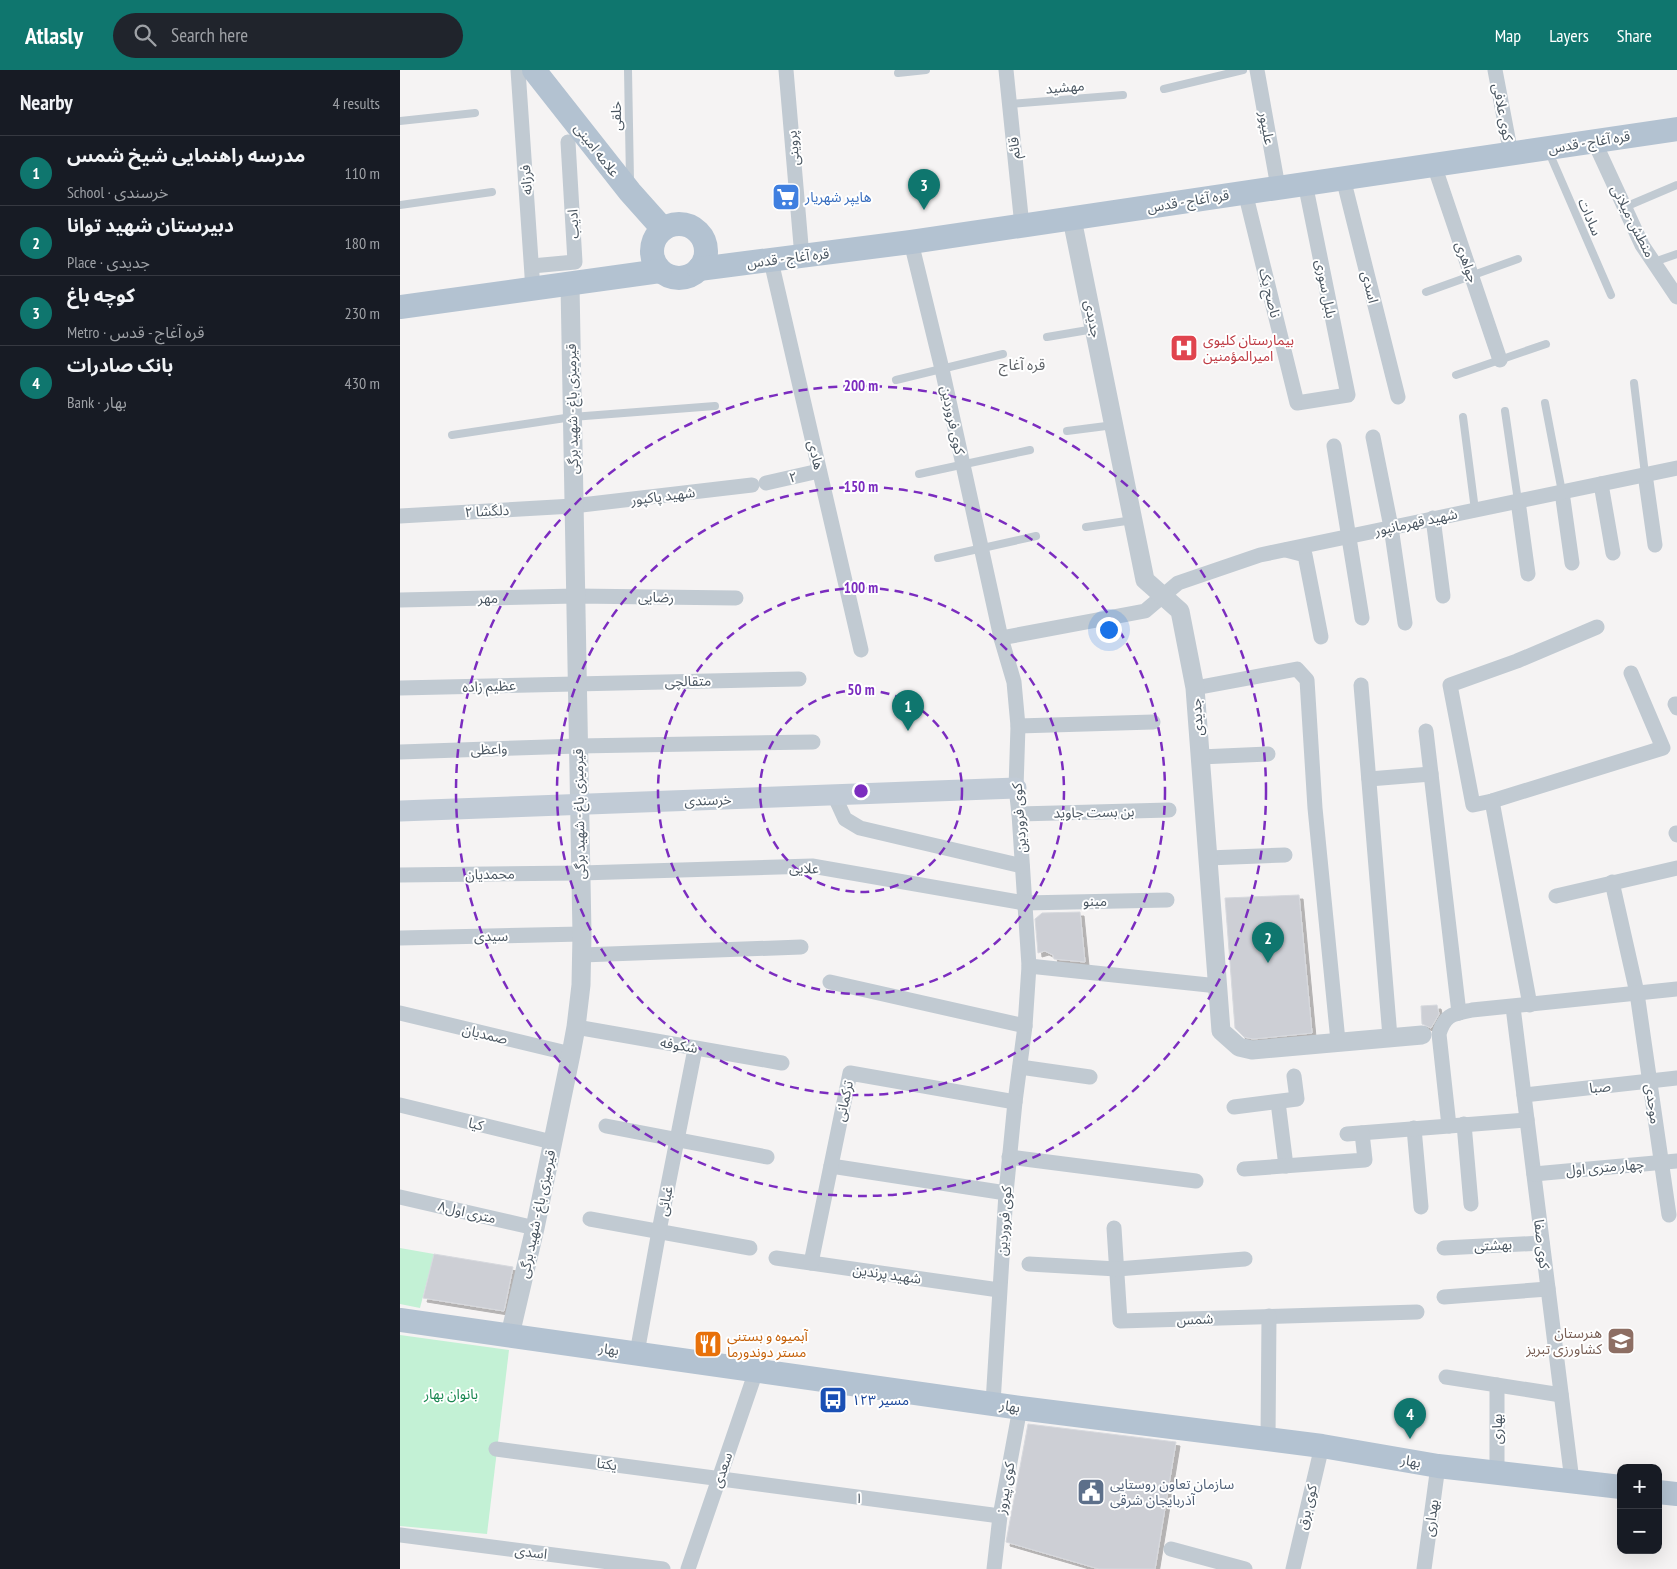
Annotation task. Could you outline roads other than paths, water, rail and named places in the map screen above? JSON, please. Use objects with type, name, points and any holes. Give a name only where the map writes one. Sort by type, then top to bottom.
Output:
[{"type":"main road","name":"علامه امینی","points":[[534,70],[630,192],[662,229]]},
{"type":"main road","name":"قره آغاج - قدس","points":[[700,269],[802,257],[1072,219],[1677,129]]},
{"type":"main road","points":[[678,224],[694,228],[704,240],[706,255],[700,269],[688,277],[673,278],[660,271],[652,258],[653,242],[662,229],[678,224]]},
{"type":"main road","points":[[400,307],[570,285],[660,271]]},
{"type":"main road","name":"خرسندی","points":[[400,811],[1016,788]]},
{"type":"main road","name":"بهار","points":[[400,1320],[1020,1408],[1322,1446],[1438,1466],[1617,1487]]},
{"type":"main road","points":[[1662,1492],[1677,1494]]},
{"type":"street","name":"فرزانه","points":[[518,70],[533,290]]},
{"type":"street","name":"پروینی","points":[[786,70],[802,257]]},
{"type":"street","name":"قائم","points":[[1006,70],[1022,226]]},
{"type":"street","name":"علیپور","points":[[1256,70],[1278,187]]},
{"type":"street","name":"کوی علافی","points":[[1495,70],[1511,154]]},
{"type":"street","name":"ادیب","points":[[532,266],[575,262],[568,142]]},
{"type":"street","name":"منطش-میلانی","points":[[1594,142],[1642,245],[1677,297]]},
{"type":"street","name":"جواهری","points":[[1434,165],[1500,360]]},
{"type":"street","name":"اسدی","points":[[1343,178],[1398,397]]},
{"type":"street","name":"بلبل سوری","points":[[1305,183],[1348,395]]},
{"type":"street","name":"ناصح یک","points":[[1244,192],[1297,403],[1348,395]]},
{"type":"street","name":"جدیدی","points":[[1072,219],[1145,580],[1180,611],[1195,688],[1221,1031],[1239,1046],[1252,1050],[1430,1034]]},
{"type":"street","name":"کوی فروردین","points":[[911,242],[942,369],[1001,638],[1014,682],[1018,726],[1016,788],[1029,966],[1025,1026],[1006,1193],[993,1403]]},
{"type":"street","name":"هادی","points":[[771,261],[861,650]]},
{"type":"street","name":"قیرمیزی باغ - شهید برگی","points":[[510,1335],[535,1228],[571,1054],[581,985],[580,804],[570,285]]},
{"type":"street","points":[[1373,437],[1391,527],[1405,623]]},
{"type":"street","points":[[1334,446],[1362,618]]},
{"type":"street","name":"شهید قهرمانپور","points":[[1001,638],[1145,611],[1178,583],[1260,555],[1677,468]]},
{"type":"street","name":"۲","points":[[759,484],[819,471]]},
{"type":"street","points":[[1645,474],[1655,545]]},
{"type":"street","name":"شهید پاکپور","points":[[574,506],[759,484]]},
{"type":"street","points":[[1601,484],[1614,553]]},
{"type":"street","points":[[1562,492],[1572,563]]},
{"type":"street","points":[[1518,501],[1528,574]]},
{"type":"street","name":"دلگشا ۲","points":[[400,516],[574,506]]},
{"type":"street","points":[[1433,518],[1443,596]]},
{"type":"street","points":[[1284,550],[1306,555],[1321,638]]},
{"type":"street","name":"رضایی","points":[[576,596],[736,598]]},
{"type":"street","name":"مهر","points":[[400,600],[576,596]]},
{"type":"street","points":[[1597,627],[1517,661],[1450,686],[1473,805],[1492,802],[1663,748],[1631,673]]},
{"type":"street","points":[[1195,688],[1297,669],[1307,680],[1315,808],[1338,1041]]},
{"type":"street","name":"متقالچی","points":[[578,684],[799,679]]},
{"type":"street","name":"عظیم زاده","points":[[400,688],[578,684]]},
{"type":"street","points":[[1361,685],[1390,1037]]},
{"type":"street","points":[[1018,726],[1153,722]]},
{"type":"street","points":[[1426,731],[1465,1011]]},
{"type":"street","name":"واعظی","points":[[400,752],[578,746],[814,742]]},
{"type":"street","points":[[1200,757],[1268,754]]},
{"type":"street","points":[[1369,779],[1431,774]]},
{"type":"street","points":[[834,795],[844,820],[860,828],[1022,866]]},
{"type":"street","points":[[1492,802],[1530,1005]]},
{"type":"street","name":"بن بست جاوید","points":[[1019,814],[1170,810]]},
{"type":"street","points":[[1208,858],[1285,854]]},
{"type":"street","name":"علایی","points":[[581,872],[812,866],[1024,903]]},
{"type":"street","points":[[1556,896],[1677,868]]},
{"type":"street","name":"محمدیان","points":[[400,875],[581,872]]},
{"type":"street","name":"موحدی","points":[[1612,882],[1637,993],[1669,1215]]},
{"type":"street","name":"مینو","points":[[1024,903],[1167,900]]},
{"type":"street","name":"سیدی","points":[[400,938],[582,934]]},
{"type":"street","points":[[582,955],[801,947]]},
{"type":"street","points":[[1029,966],[1218,986]]},
{"type":"street","points":[[830,982],[1025,1026]]},
{"type":"street","points":[[1471,1204],[1456,1125],[1430,1034],[1452,1015],[1465,1011],[1677,989]]},
{"type":"street","name":"کوی صفا","points":[[1513,1007],[1572,1481]]},
{"type":"street","name":"صمدیان","points":[[400,1013],[571,1054]]},
{"type":"street","name":"شکوفه","points":[[576,1027],[782,1063]]},
{"type":"street","name":"غبائی","points":[[637,1353],[695,1048]]},
{"type":"street","points":[[1020,1068],[1090,1077]]},
{"type":"street","name":"ترکمانی","points":[[810,1263],[850,1073],[1015,1102]]},
{"type":"street","points":[[1234,1107],[1297,1099],[1294,1076]]},
{"type":"street","name":"صبا","points":[[1524,1095],[1677,1078]]},
{"type":"street","points":[[1278,1102],[1286,1166]]},
{"type":"street","name":"کیا","points":[[400,1105],[552,1142]]},
{"type":"street","points":[[1244,1169],[1365,1160],[1354,1133],[1527,1120]]},
{"type":"street","points":[[606,1126],[767,1157]]},
{"type":"street","points":[[1414,1128],[1421,1207]]},
{"type":"street","points":[[1009,1157],[1196,1181]]},
{"type":"street","name":"چهار متری اول","points":[[1534,1174],[1677,1161]]},
{"type":"street","points":[[831,1166],[1006,1193]]},
{"type":"street","name":"۸متری اول","points":[[400,1197],[535,1228]]},
{"type":"street","points":[[590,1219],[750,1248]]},
{"type":"street","points":[[1114,1228],[1117,1269]]},
{"type":"street","name":"بهشتی","points":[[1444,1248],[1542,1243]]},
{"type":"street","name":"شهید پرندین","points":[[776,1258],[999,1290]]},
{"type":"street","points":[[1029,1264],[1117,1269],[1246,1259]]},
{"type":"street","name":"شمس","points":[[1117,1269],[1120,1321],[1417,1312]]},
{"type":"street","points":[[1444,1297],[1548,1289]]},
{"type":"street","points":[[1268,1439],[1270,1316]]},
{"type":"street","name":"سعدی","points":[[688,1569],[756,1371]]},
{"type":"street","points":[[1446,1377],[1561,1395]]},
{"type":"street","name":"بهاری","points":[[1497,1385],[1497,1473]]},
{"type":"street","name":"کوی پیروز","points":[[994,1569],[1000,1516],[1020,1408]]},
{"type":"street","name":"کوی برق","points":[[1293,1569],[1322,1446]]},
{"type":"street","name":"یکتا","points":[[496,1449],[718,1479]]},
{"type":"street","name":"بهداری","points":[[1424,1569],[1438,1466]]},
{"type":"street","name":"۱","points":[[718,1479],[1000,1516]]},
{"type":"street","name":"اسدی","points":[[400,1535],[663,1569]]},
{"type":"street","points":[[1171,1549],[1245,1569]]},
{"type":"lane","name":"خلقی","points":[[628,70],[630,192]]},
{"type":"lane","points":[[898,73],[926,70]]},
{"type":"lane","points":[[1164,89],[1244,70]]},
{"type":"lane","name":"مهشید","points":[[1010,104],[1123,96]]},
{"type":"lane","points":[[400,121],[475,113]]},
{"type":"lane","name":"سادات","points":[[1547,149],[1610,295]]},
{"type":"lane","points":[[1625,207],[1677,185]]},
{"type":"lane","points":[[400,205],[492,192]]},
{"type":"lane","points":[[1654,262],[1677,254]]},
{"type":"lane","points":[[1426,292],[1518,259]]},
{"type":"lane","points":[[1047,337],[1095,329]]},
{"type":"lane","points":[[1456,375],[1546,344]]},
{"type":"lane","points":[[896,380],[1004,354]]},
{"type":"lane","points":[[1634,383],[1645,474]]},
{"type":"lane","points":[[1545,403],[1562,492]]},
{"type":"lane","points":[[452,435],[572,417],[715,406]]},
{"type":"lane","points":[[1505,411],[1518,501]]},
{"type":"lane","points":[[1463,417],[1475,510]]},
{"type":"lane","points":[[1067,431],[1114,424]]},
{"type":"lane","points":[[919,474],[1030,450]]},
{"type":"lane","points":[[1086,527],[1133,520]]},
{"type":"lane","points":[[938,558],[1036,536]]},
{"type":"place","name":"هایپر شهریار","points":[[786,197]]},
{"type":"place","name":"کوچه باغ","points":[[924,210]]},
{"type":"place","name":"بیمارستان کلیوی امیرالمؤمنین","points":[[1184,348]]},
{"type":"place","name":"مدرسه راهنمایی شیخ شمس","points":[[908,731]]},
{"type":"place","name":"دبیرستان شهید توانا","points":[[1268,963]]},
{"type":"place","name":"هنرستان کشاورزی تبریز","points":[[1621,1341]]},
{"type":"place","name":"آبمیوه و بستنی مستر دوندورما","points":[[708,1344]]},
{"type":"place","name":"مسیر ۱۲۳","points":[[833,1400]]},
{"type":"place","name":"بانک صادرات","points":[[1410,1439]]},
{"type":"place","name":"سازمان تعاون روستایی آذربایجان شرقی","points":[[1091,1492]]},
{"type":"district","name":"قره آغاج","points":[[1022,365]]},
{"type":"park label","name":"بانوان بهار","points":[[451,1394]]}]
